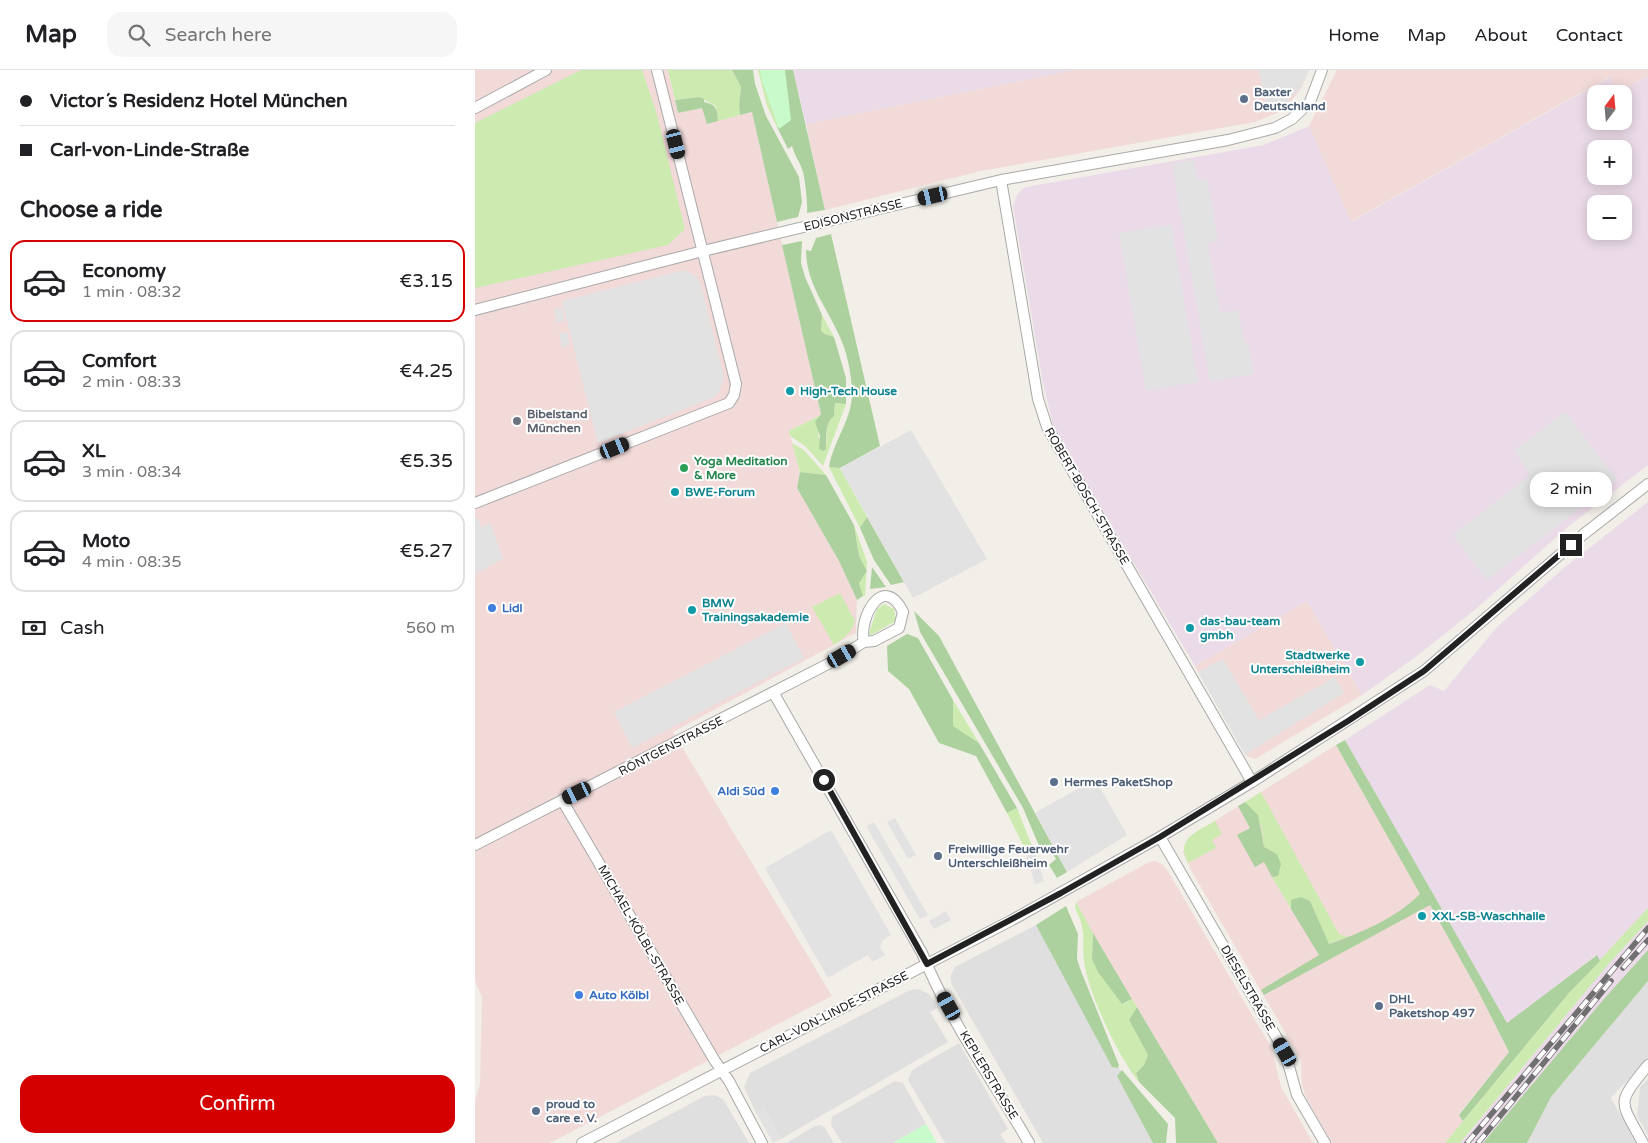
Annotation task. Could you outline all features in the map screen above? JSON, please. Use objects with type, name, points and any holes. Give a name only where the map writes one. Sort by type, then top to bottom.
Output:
[{"type":"street","points":[[475,108],[546,70]]},
{"type":"street","points":[[475,503],[729,403],[735,395],[736,384],[657,70]]},
{"type":"street","name":"EDISONSTRASSE","points":[[475,310],[703,251],[1001,180],[1228,140],[1275,128],[1292,118],[1310,102],[1322,70]]},
{"type":"street","name":"ROBERT-BOSCH-STRASSE","points":[[1001,180],[1038,399],[1047,427],[1252,782]]},
{"type":"street","name":"CARL-VON-LINDE-STRASSE","points":[[582,1143],[1061,893],[1252,782],[1424,671],[1584,534],[1648,484]]},
{"type":"street","name":"RÖNTGENSTRASSE","points":[[475,845],[828,664],[864,642],[875,641],[899,628],[903,612],[894,599],[884,596],[876,599],[870,606],[862,633],[864,642]]},
{"type":"street","name":"KEPLERSTRASSE","points":[[773,692],[927,964],[966,1037],[1029,1143]]},
{"type":"street","name":"MICHAEL-KÖLBL-STRASSE","points":[[562,800],[762,1143]]},
{"type":"street","name":"DIESELSTRASSE","points":[[1160,837],[1285,1052],[1297,1095],[1325,1143]]},
{"type":"street","points":[[1643,1143],[1625,1111],[1623,1100],[1625,1093],[1648,1065]]},
{"type":"shaded area","points":[[475,70],[668,70],[678,113],[702,108],[707,123],[752,112],[821,415],[789,431],[800,472],[797,488],[839,561],[857,600],[856,633],[673,732],[832,996],[550,1143],[475,1143],[475,1101],[480,1084],[482,997],[475,981]]},
{"type":"shaded area","points":[[793,70],[1074,70],[806,124]]},
{"type":"shaded area","points":[[1074,70],[1309,70],[1301,89],[1292,100],[1279,112],[1255,122],[981,171],[825,210],[806,124]]},
{"type":"shaded area","points":[[1259,70],[1309,70],[1301,88],[1287,101],[1267,108]]},
{"type":"shaded area","points":[[1337,70],[1648,70],[1648,76],[1631,85],[1612,85],[1609,77],[1595,85],[1587,85],[1587,89],[1350,222],[1309,126]]},
{"type":"shaded area","points":[[1648,76],[1648,465],[1569,526],[1477,608],[1417,656],[1362,695],[1307,601],[1195,666],[1054,429],[1043,383],[1013,206],[1017,195],[1023,188],[1264,145],[1309,126],[1351,222],[1587,90],[1587,130],[1633,130],[1633,85],[1631,85]]},
{"type":"shaded area","points":[[1610,77],[1613,85],[1596,85]]},
{"type":"shaded area","points":[[1193,160],[1197,180],[1207,179],[1218,241],[1208,243],[1220,313],[1238,310],[1244,343],[1248,342],[1254,374],[1210,381],[1172,164]]},
{"type":"shaded area","points":[[1171,225],[1198,382],[1146,390],[1119,233]]},
{"type":"shaded area","points":[[681,271],[688,271],[697,278],[701,285],[724,377],[720,391],[715,397],[598,443],[562,301]]},
{"type":"shaded area","points":[[562,308],[565,321],[557,323],[554,309]]},
{"type":"shaded area","points":[[567,332],[570,345],[562,347],[559,334]]},
{"type":"shaded area","points":[[1565,412],[1617,480],[1487,580],[1453,535],[1530,475],[1515,450]]},
{"type":"shaded area","points":[[911,430],[987,559],[913,598],[840,468]]},
{"type":"shaded area","points":[[1648,502],[1648,908],[1600,961],[1596,955],[1507,1024],[1345,740],[1430,685],[1444,691],[1497,627],[1565,567]]},
{"type":"shaded area","points":[[478,518],[481,527],[490,523],[503,559],[475,574],[475,519]]},
{"type":"shaded area","points":[[1307,601],[1362,695],[1255,759],[1247,756],[1195,666]]},
{"type":"shaded area","points":[[786,623],[804,658],[632,748],[614,712]]},
{"type":"shaded area","points":[[1223,659],[1259,720],[1335,677],[1344,693],[1245,755],[1198,672]]},
{"type":"shaded area","points":[[1336,745],[1418,890],[1430,905],[1477,989],[1509,1052],[1459,1114],[1463,1121],[1445,1143],[1332,1143],[1305,1095],[1302,1085],[1301,1060],[1192,872],[1183,852],[1189,837]]},
{"type":"shaded area","points":[[1095,779],[1127,835],[1067,872],[1035,813]]},
{"type":"shaded area","points":[[895,818],[916,855],[908,859],[887,822]]},
{"type":"shaded area","points":[[874,822],[928,915],[920,919],[866,826]]},
{"type":"shaded area","points":[[831,830],[891,935],[883,940],[880,947],[885,955],[872,962],[868,955],[828,978],[765,868]]},
{"type":"shaded area","points":[[1034,849],[1044,881],[1035,884],[1025,852]]},
{"type":"shaded area","points":[[1156,861],[1163,865],[1169,873],[1272,1049],[1281,1087],[1313,1143],[1218,1143],[1085,920],[1076,902],[1149,862]]},
{"type":"shaded area","points":[[946,911],[951,920],[934,929],[929,921]]},
{"type":"shaded area","points":[[1648,921],[1648,950],[1483,1143],[1460,1143],[1606,967]]},
{"type":"shaded area","points":[[1036,925],[1163,1143],[1043,1143],[952,985],[950,977],[955,967]]},
{"type":"shaded area","points":[[1648,981],[1648,1058],[1611,1098],[1636,1143],[1527,1143],[1551,1097]]},
{"type":"shaded area","points":[[918,989],[929,994],[938,1008],[930,1012],[948,1042],[781,1139],[764,1108],[756,1113],[744,1087],[750,1073],[910,990]]},
{"type":"shaded area","points":[[959,1043],[1008,1129],[1000,1134],[1006,1143],[945,1143],[908,1080],[912,1070]]},
{"type":"shaded area","points":[[1648,1079],[1648,1135],[1637,1116],[1640,1087]]},
{"type":"shaded area","points":[[895,1081],[903,1083],[926,1124],[893,1143],[842,1143],[831,1125],[832,1117]]},
{"type":"shaded area","points":[[714,1095],[723,1099],[749,1143],[616,1143],[705,1096]]},
{"type":"shaded area","points":[[764,1108],[781,1139],[773,1143],[756,1113]]},
{"type":"shaded area","points":[[821,1125],[834,1143],[786,1143],[815,1126]]},
{"type":"green space","points":[[581,70],[642,70],[656,111],[685,229],[668,245],[475,288],[475,123]]},
{"type":"green space","points":[[668,70],[732,70],[741,87],[740,115],[718,121],[716,107],[699,97],[675,100]]},
{"type":"green space","points":[[732,70],[753,70],[755,84],[766,116],[799,177],[802,202],[798,217],[777,222],[752,112],[740,115],[741,87]]},
{"type":"green space","points":[[758,70],[778,70],[783,124],[777,127],[767,106]]},
{"type":"green space","points":[[760,70],[785,70],[791,120],[779,129],[762,81]]},
{"type":"green space","points":[[778,70],[793,70],[825,210],[807,213],[802,168],[792,146],[788,149],[777,127],[783,124]]},
{"type":"green space","points":[[699,97],[715,108],[718,121],[707,124],[702,108],[678,113],[675,100]]},
{"type":"green space","points":[[831,234],[880,446],[840,468],[829,467],[834,448],[849,411],[852,391],[850,369],[842,341],[813,284],[809,273],[806,250],[811,251],[816,238]]},
{"type":"green space","points":[[802,241],[801,263],[805,277],[822,315],[821,331],[834,337],[846,378],[846,404],[835,403],[834,416],[829,423],[827,431],[826,449],[823,451],[819,449],[820,436],[815,422],[821,414],[782,245]]},
{"type":"green space","points":[[822,315],[834,337],[821,331]]},
{"type":"green space","points":[[835,403],[846,404],[823,466],[805,446],[790,436],[789,431],[821,415],[818,433],[820,441],[826,449],[828,427],[834,416]]},
{"type":"green space","points":[[792,443],[804,450],[826,475],[800,472]]},
{"type":"green space","points":[[829,467],[840,468],[867,517],[860,528]]},
{"type":"green space","points":[[800,472],[826,475],[854,525],[859,556],[867,571],[859,583],[863,596],[857,600],[839,561],[797,488]]},
{"type":"green space","points":[[867,517],[904,582],[891,585],[874,560],[860,528]]},
{"type":"green space","points":[[854,525],[867,562],[865,596],[863,596],[859,583],[866,571],[859,556]]},
{"type":"green space","points":[[872,567],[886,587],[870,589]]},
{"type":"green space","points":[[840,593],[855,621],[850,632],[834,645],[812,607]]},
{"type":"green space","points":[[884,604],[894,609],[896,621],[871,635],[869,633],[877,609]]},
{"type":"green space","points":[[914,611],[939,636],[1067,872],[1057,878],[1049,865],[1056,859],[1051,851],[1043,855],[1023,808],[920,632]]},
{"type":"green space","points":[[907,634],[918,638],[953,700],[953,726],[979,743],[1017,808],[1007,813],[976,756],[939,743],[909,689],[888,671],[887,646]]},
{"type":"green space","points":[[953,700],[979,743],[952,726]]},
{"type":"green space","points":[[1345,740],[1507,1023],[1597,955],[1600,961],[1569,993],[1463,1121],[1459,1115],[1509,1052],[1477,989],[1430,905],[1264,995],[1261,990],[1319,955],[1291,909],[1291,900],[1301,897],[1310,901],[1329,944],[1377,924],[1411,903],[1420,894],[1336,745]]},
{"type":"green space","points":[[1261,792],[1339,934],[1347,937],[1328,944],[1310,901],[1291,900],[1291,909],[1272,877],[1278,876],[1277,854],[1264,847],[1261,825],[1245,802]]},
{"type":"green space","points":[[1245,802],[1258,815],[1264,847],[1277,854],[1281,864],[1278,876],[1272,877],[1264,862],[1255,867],[1237,835],[1250,828],[1238,806]]},
{"type":"green space","points":[[1017,808],[1032,846],[1025,849],[1007,813]]},
{"type":"green space","points":[[1215,821],[1222,834],[1212,840],[1216,848],[1188,863],[1184,847],[1186,842],[1195,833]]},
{"type":"green space","points":[[1076,902],[1093,933],[1092,959],[1123,1004],[1132,999],[1137,1007],[1129,1020],[1148,1055],[1144,1065],[1136,1073],[1139,1082],[1115,1044],[1093,994],[1085,967],[1083,932],[1075,908]]},
{"type":"green space","points":[[1066,906],[1078,934],[1077,959],[1119,1065],[1118,1068],[1112,1067],[1036,925]]},
{"type":"green space","points":[[1648,908],[1648,921],[1606,967],[1460,1143],[1445,1143],[1569,993]]},
{"type":"green space","points":[[1093,933],[1132,999],[1122,1004],[1098,972],[1092,959]]},
{"type":"green space","points":[[1648,950],[1648,981],[1551,1097],[1527,1143],[1483,1143],[1603,1000]]},
{"type":"green space","points":[[1137,1007],[1218,1143],[1176,1143],[1175,1118],[1139,1082],[1136,1073],[1144,1065],[1148,1055],[1129,1020]]},
{"type":"green space","points":[[1122,1070],[1168,1124],[1166,1143],[1153,1143],[1117,1076]]},
{"type":"green space","points":[[926,1124],[937,1143],[893,1143]]},
{"type":"railway","points":[[1467,1143],[1648,928]]},
{"type":"railway","points":[[1623,968],[1648,940]]},
{"type":"railway","points":[[1478,1143],[1611,981]]},
{"type":"place","name":"Baxter Deutschland","points":[[1244,99]]},
{"type":"place","name":"High-Tech House","points":[[790,391]]},
{"type":"place","name":"Bibelstand München","points":[[517,421]]},
{"type":"place","name":"Yoga Meditation & More","points":[[684,468]]},
{"type":"place","name":"BWE-Forum","points":[[675,492]]},
{"type":"place","name":"Lidl","points":[[492,608]]},
{"type":"place","name":"BMW Trainingsakademie","points":[[692,610]]},
{"type":"place","name":"das-bau-team gmbh","points":[[1190,628]]},
{"type":"place","name":"Stadtwerke Unterschleißheim","points":[[1360,662]]},
{"type":"place","name":"Hermes PaketShop","points":[[1054,782]]},
{"type":"place","name":"Aldi Süd","points":[[775,791]]},
{"type":"place","name":"Freiwillige Feuerwehr Unterschleißheim","points":[[938,856]]},
{"type":"place","name":"XXL-SB-Waschhalle","points":[[1422,916]]},
{"type":"place","name":"Auto Kölbl","points":[[579,995]]},
{"type":"place","name":"DHL Paketshop 497","points":[[1379,1006]]},
{"type":"place","name":"proud to care e. V.","points":[[536,1111]]},
{"type":"route","points":[[824,780],[927,964],[1061,893],[1160,837],[1252,782],[1348,721],[1424,671],[1571,545]]}]
